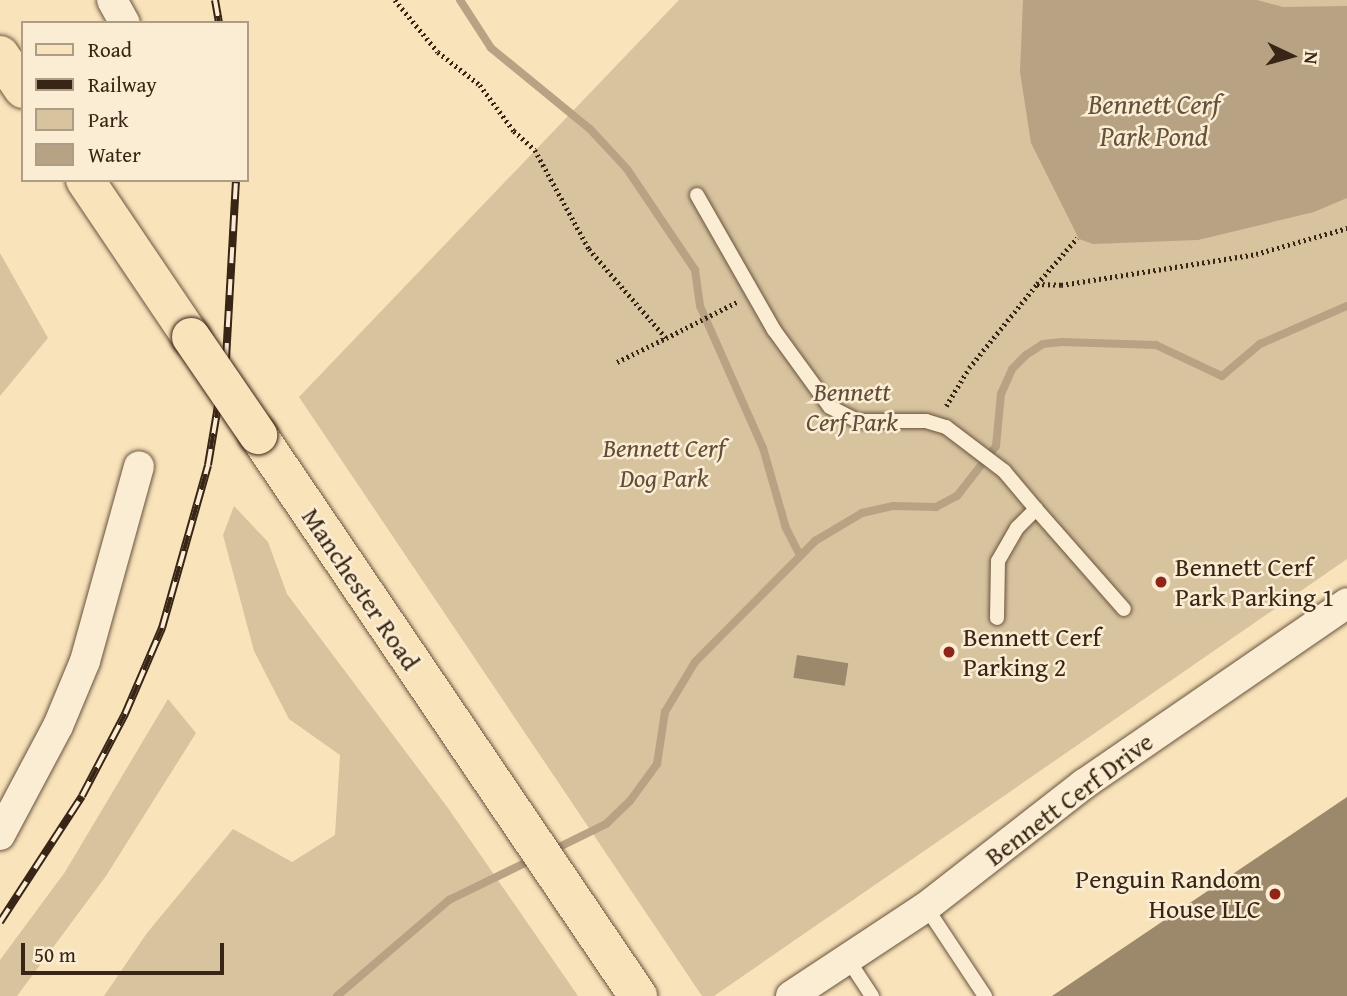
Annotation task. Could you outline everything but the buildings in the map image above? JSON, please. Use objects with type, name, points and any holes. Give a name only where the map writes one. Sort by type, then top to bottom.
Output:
[{"type":"main road","points":[[0,55],[21,86]]},
{"type":"main road","name":"Manchester Road","points":[[86,182],[639,996]]},
{"type":"street","points":[[112,0],[124,21]]},
{"type":"street","points":[[0,835],[58,726],[85,661],[139,466]]},
{"type":"street","name":"Bennett Cerf Drive","points":[[791,996],[849,961],[926,907],[1084,783],[1347,603]]},
{"type":"lane","points":[[697,195],[753,293],[830,407],[858,421],[926,421],[946,427],[975,446],[1004,471],[1124,609]]},
{"type":"lane","points":[[996,618],[998,561],[1017,528],[1036,509]]},
{"type":"lane","points":[[926,907],[985,996]]},
{"type":"lane","points":[[849,961],[872,996]]},
{"type":"path","points":[[395,0],[438,52],[480,85],[514,131],[535,150],[589,249],[655,320],[666,338]]},
{"type":"path","points":[[1037,284],[1061,285],[1256,254],[1347,228]]},
{"type":"path","points":[[926,421],[943,410],[969,368],[1077,238]]},
{"type":"path","points":[[617,362],[753,293]]},
{"type":"green space","name":"Bennett Cerf Park","points":[[679,0],[1347,0],[1347,559],[714,996],[702,996],[299,397]]},
{"type":"green space","points":[[0,253],[48,338],[0,396]]},
{"type":"green space","points":[[234,506],[268,542],[287,594],[448,808],[578,996],[104,996],[147,933],[233,829],[292,862],[335,835],[340,755],[289,719],[254,651],[223,535]]},
{"type":"green space","points":[[168,699],[196,733],[106,876],[17,996],[0,996],[0,960],[65,872]]},
{"type":"water","name":"Bennett Cerf Park Pond","points":[[1023,0],[1257,0],[1283,7],[1347,6],[1347,198],[1314,212],[1198,240],[1093,244],[1079,239],[1031,143],[1020,72]]},
{"type":"waterway","points":[[460,0],[491,48],[590,129],[627,169],[695,270],[700,306],[763,448],[786,528],[800,555]]},
{"type":"waterway","points":[[551,851],[606,824],[630,801],[657,764],[665,712],[695,662],[815,541],[862,513],[893,506],[936,507],[957,496],[996,446],[1001,394],[1012,369],[1026,355],[1043,344],[1062,342],[1156,345],[1222,376],[1260,344],[1347,306]]},
{"type":"waterway","points":[[337,996],[449,900],[533,859]]},
{"type":"railway","points":[[215,0],[219,21]]},
{"type":"railway","points":[[0,922],[82,796],[125,714],[162,628],[208,465],[226,359],[236,182]]},
{"type":"place","name":"Bennett Cerf Park Parking 1","points":[[1161,582]]},
{"type":"place","name":"Bennett Cerf Parking 2","points":[[949,652]]},
{"type":"place","name":"Penguin Random House LLC","points":[[1275,894]]},
{"type":"park label","name":"Bennett Cerf Dog Park","points":[[664,463]]}]
